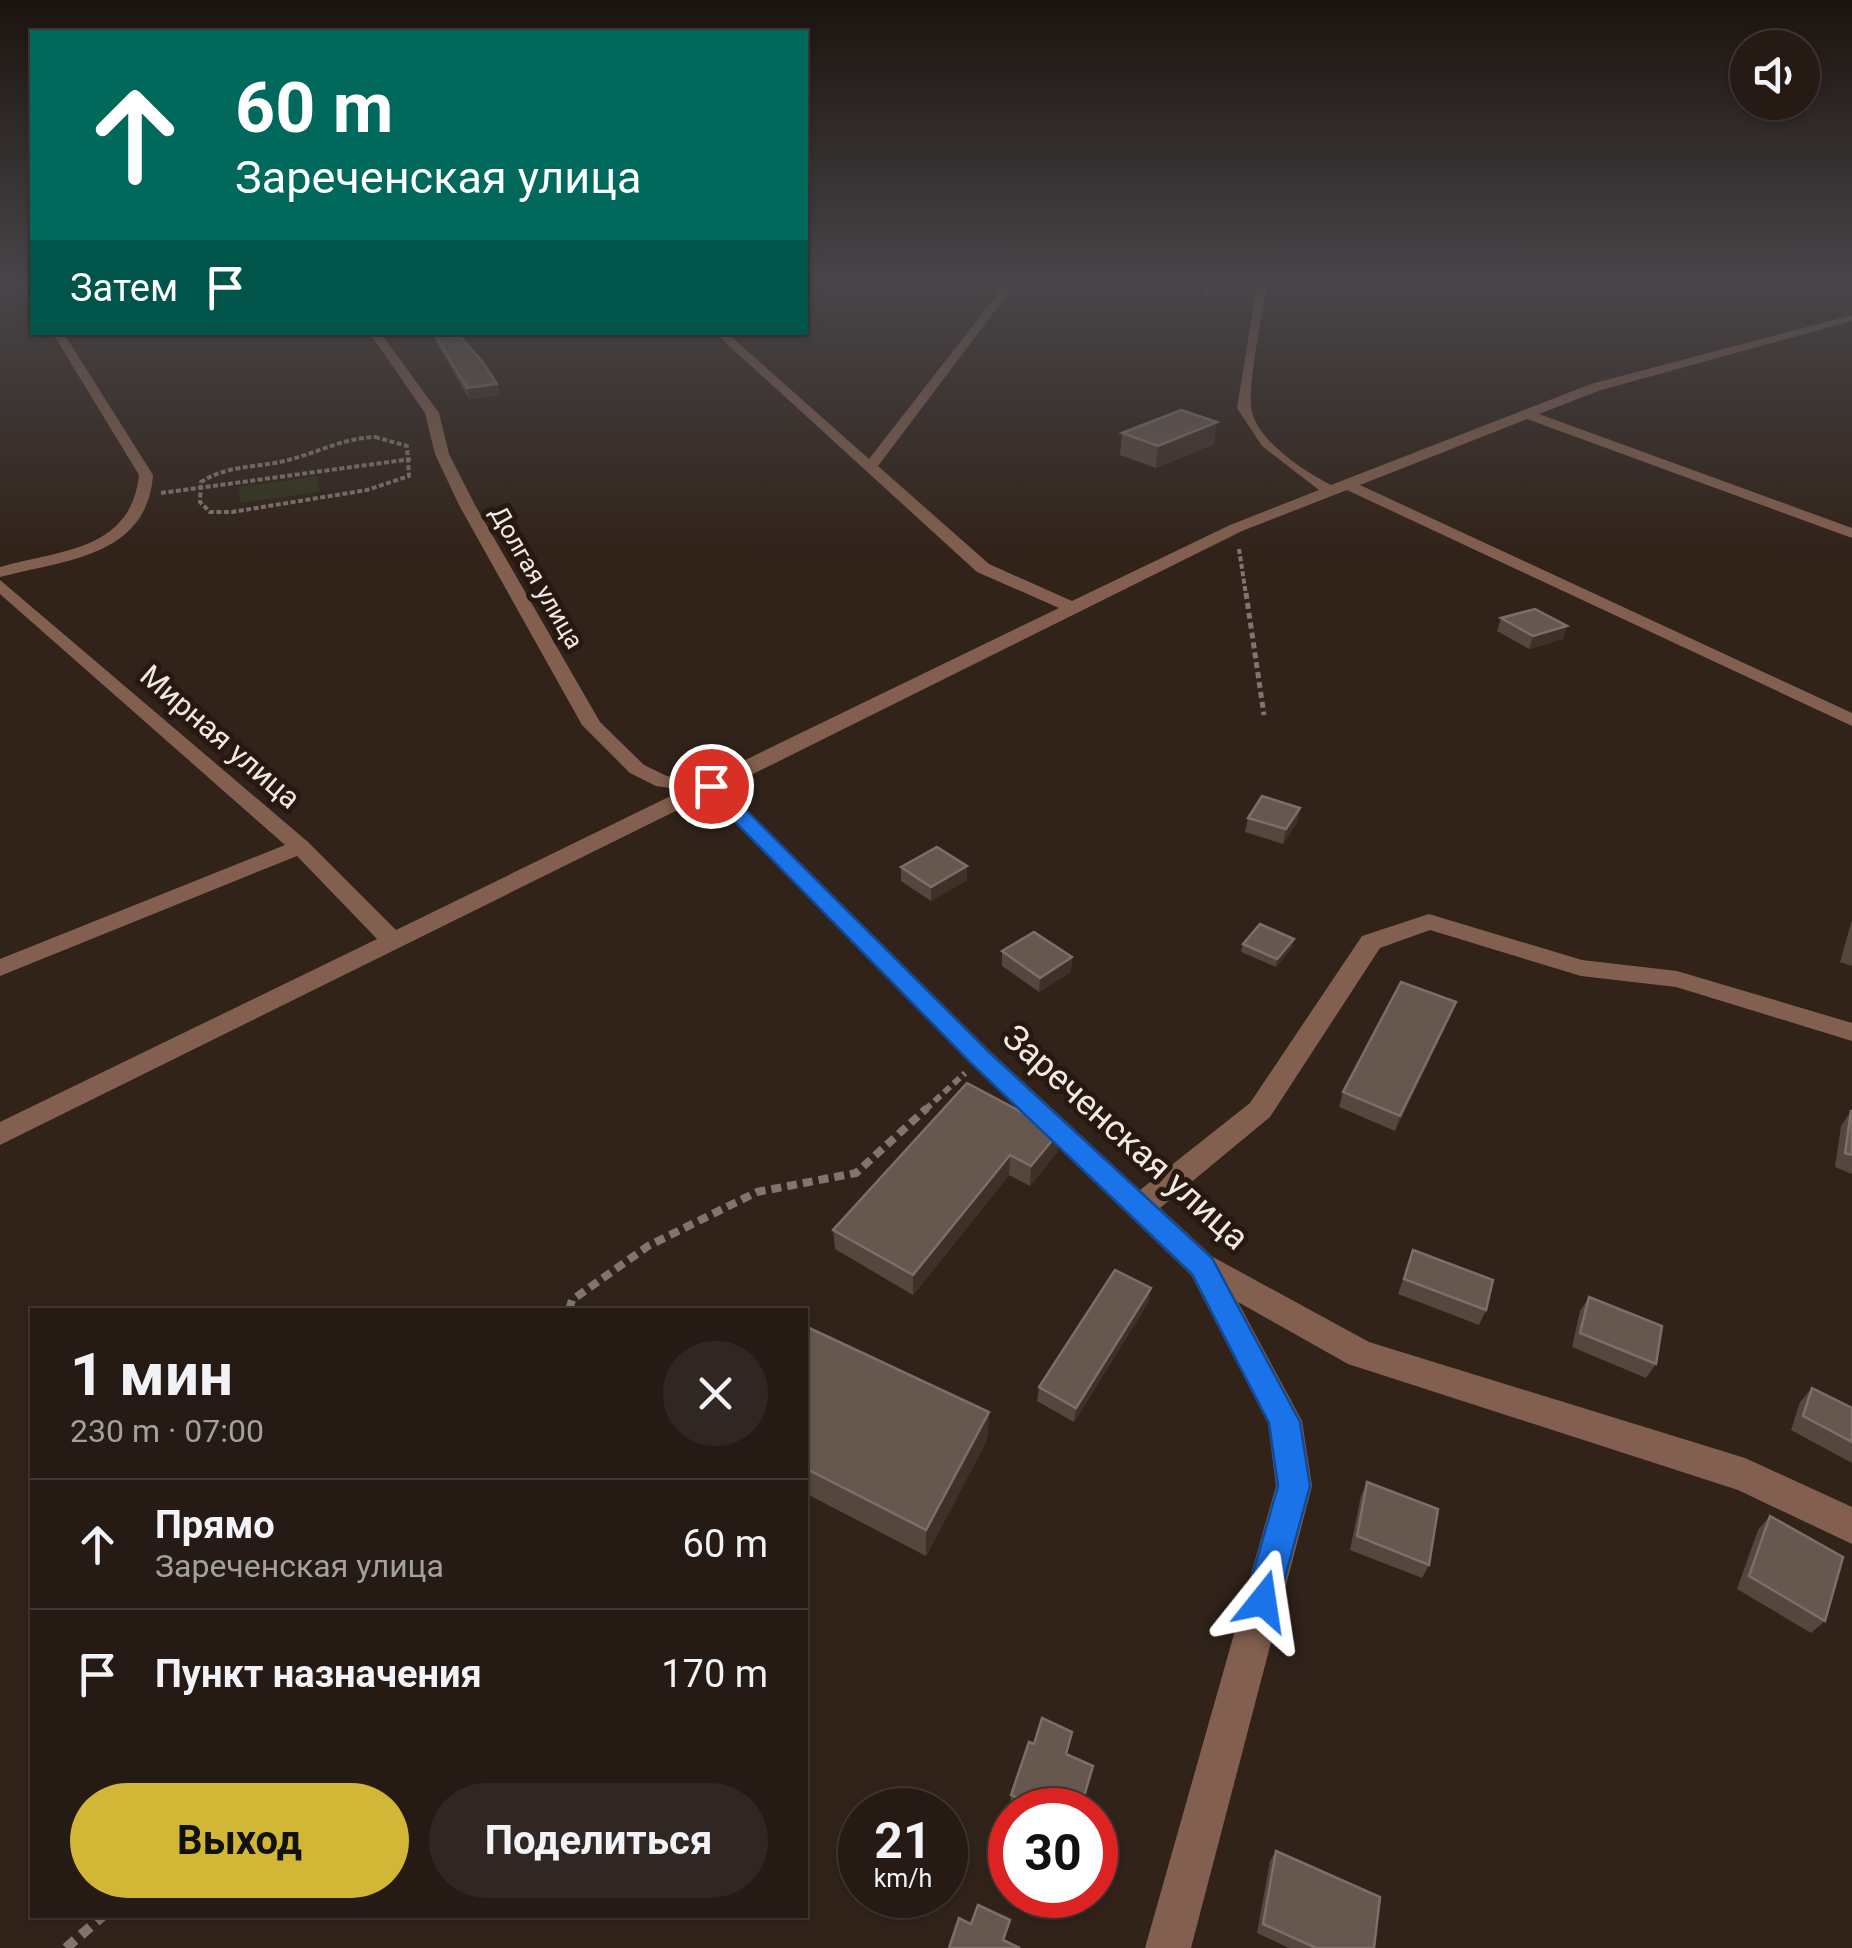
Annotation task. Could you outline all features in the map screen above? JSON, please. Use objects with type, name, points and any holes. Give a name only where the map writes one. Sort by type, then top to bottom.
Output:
[{"type":"street","points":[[0,572],[96,542],[128,527],[145,496],[146,475],[81,370]]},
{"type":"street","name":"Долгая улица","points":[[401,370],[432,413],[442,454],[592,725],[637,769],[663,782],[711,786]]},
{"type":"street","points":[[761,370],[984,568],[1072,608]]},
{"type":"street","points":[[870,467],[939,370]]},
{"type":"street","points":[[1250,370],[1244,408],[1248,423],[1304,479],[1337,487],[1852,720]]},
{"type":"street","points":[[0,1134],[1236,528],[1596,387],[1659,370]]},
{"type":"street","points":[[1526,414],[1852,533]]},
{"type":"street","name":"Мирная улица","points":[[0,586],[300,847],[394,941]]},
{"type":"street","name":"Зареченская улица","points":[[711,786],[981,1058],[1202,1266],[1360,1354],[1745,1475],[1852,1526]]},
{"type":"street","points":[[0,968],[300,847]]},
{"type":"street","points":[[1141,1206],[1260,1110],[1370,942],[1429,922],[1581,968],[1677,979],[1852,1032]]},
{"type":"street","points":[[1168,1948],[1294,1486],[1285,1422],[1202,1266]]},
{"type":"path","points":[[349,438],[403,443],[411,458],[409,476],[379,488],[246,511],[210,512],[200,502],[200,488],[214,473],[289,460],[349,438]]},
{"type":"path","points":[[145,496],[442,454]]},
{"type":"path","points":[[1236,528],[1264,715]]},
{"type":"path","points":[[569,1308],[572,1300],[648,1246],[757,1192],[856,1173],[981,1058]]},
{"type":"path","points":[[66,1948],[101,1918]]},
{"type":"green space","points":[[317,476],[320,492],[240,503],[239,487]]},
{"type":"building","points":[[456,370],[488,370],[497,384],[467,388]]},
{"type":"building","points":[[1181,410],[1217,422],[1158,446],[1122,433]]},
{"type":"building","points":[[1535,609],[1567,626],[1533,636],[1501,618]]},
{"type":"building","points":[[1262,796],[1300,808],[1286,829],[1248,818]]},
{"type":"building","points":[[937,847],[967,866],[931,887],[901,867]]},
{"type":"building","points":[[1260,924],[1294,939],[1277,959],[1243,944]]},
{"type":"building","points":[[1034,932],[1072,957],[1040,978],[1002,951]]},
{"type":"building","points":[[1401,982],[1456,1002],[1400,1116],[1343,1092]]},
{"type":"building","points":[[967,1083],[1059,1132],[1031,1166],[1010,1155],[913,1275],[833,1230]]},
{"type":"building","points":[[1852,1111],[1852,1155],[1845,1153]]},
{"type":"building","points":[[1413,1250],[1493,1280],[1486,1310],[1404,1279]]},
{"type":"building","points":[[1115,1270],[1151,1288],[1076,1408],[1039,1387]]},
{"type":"building","points":[[1589,1297],[1662,1326],[1656,1364],[1580,1333]]},
{"type":"building","points":[[808,1327],[989,1412],[926,1530],[808,1470]]},
{"type":"building","points":[[1812,1388],[1852,1408],[1852,1442],[1803,1416]]},
{"type":"building","points":[[1367,1482],[1438,1509],[1429,1565],[1357,1536]]},
{"type":"building","points":[[1770,1516],[1843,1557],[1825,1621],[1749,1576]]},
{"type":"building","points":[[1042,1718],[1072,1732],[1066,1754],[1093,1766],[1086,1788],[1013,1788],[1029,1742],[1034,1744]]},
{"type":"building","points":[[1276,1851],[1380,1897],[1374,1948],[1316,1948],[1263,1924]]},
{"type":"building","points":[[978,1905],[988,1910],[988,1918],[1010,1920],[1003,1940],[1020,1948],[949,1948],[959,1918],[971,1924]]},
{"type":"route","points":[[711,786],[981,1058],[1202,1266],[1285,1422],[1294,1486],[1263,1601]]}]
